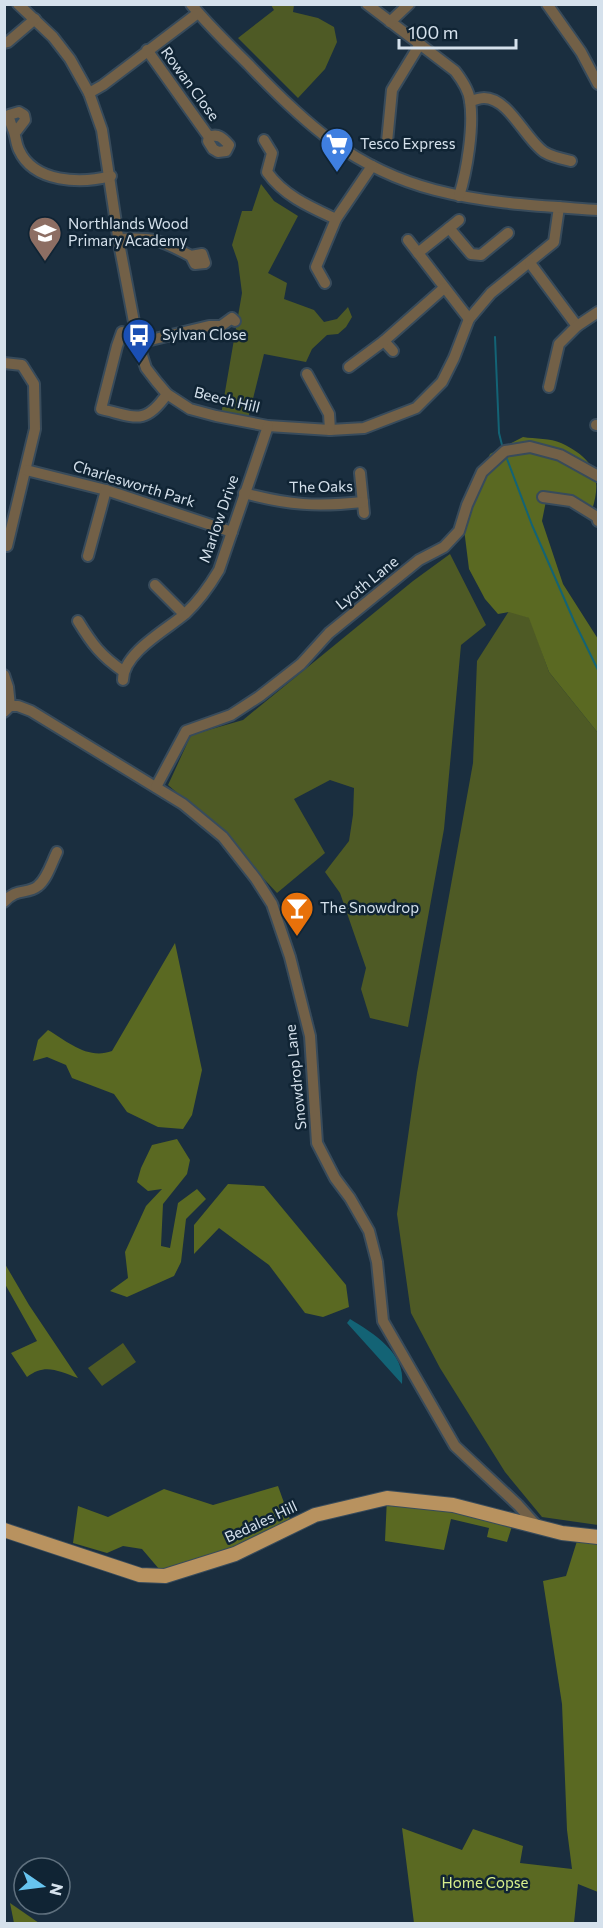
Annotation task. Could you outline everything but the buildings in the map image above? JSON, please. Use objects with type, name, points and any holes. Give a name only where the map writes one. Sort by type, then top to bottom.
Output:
[{"type":"main road","name":"Bedales Hill","points":[[4,1530],[117,1569],[140,1575],[165,1576],[235,1554],[315,1515],[387,1498],[453,1504],[562,1533],[598,1538]]},
{"type":"street","name":"Beech Hill","points":[[18,4],[53,37],[70,59],[89,93],[102,129],[138,344],[146,368],[167,394],[190,409],[268,426],[330,430],[364,428],[416,408],[442,382],[469,319],[491,293],[554,242],[559,207]]},
{"type":"street","points":[[367,4],[455,71],[463,82],[470,101],[470,140],[464,181],[459,196]]},
{"type":"street","points":[[390,22],[409,4]]},
{"type":"street","points":[[547,4],[581,52],[598,84]]},
{"type":"street","points":[[89,93],[110,80],[194,9],[300,117],[331,143],[372,166],[408,182],[459,196],[497,203],[598,210]]},
{"type":"street","points":[[4,43],[35,19]]},
{"type":"street","points":[[387,142],[392,90],[420,44]]},
{"type":"street","name":"Rowan Close","points":[[147,50],[209,136]]},
{"type":"street","points":[[470,101],[486,98],[498,102],[544,152],[571,161]]},
{"type":"street","points":[[15,133],[19,151],[35,169],[47,175],[81,180],[111,176]]},
{"type":"street","points":[[264,140],[272,153],[267,172],[277,187],[309,207],[336,219]]},
{"type":"street","points":[[325,283],[316,267],[336,219],[372,166]]},
{"type":"street","points":[[418,253],[459,220]]},
{"type":"street","points":[[449,228],[471,254],[481,255],[508,233]]},
{"type":"street","points":[[119,239],[138,238],[163,241],[191,256]]},
{"type":"street","points":[[408,240],[469,319]]},
{"type":"street","points":[[530,263],[577,326]]},
{"type":"street","points":[[349,367],[444,288]]},
{"type":"street","points":[[549,387],[560,344],[577,326],[598,312]]},
{"type":"street","points":[[138,344],[209,326],[221,330],[232,318],[235,321]]},
{"type":"street","points":[[122,332],[101,409],[135,417],[147,416],[158,407],[167,394]]},
{"type":"street","points":[[384,340],[393,351]]},
{"type":"street","points":[[4,363],[22,365],[34,384],[34,429],[26,470],[7,538]]},
{"type":"street","points":[[307,374],[329,414],[330,430]]},
{"type":"street","name":"Marlow Drive","points":[[85,625],[89,641],[123,675],[146,642],[184,614],[207,591],[219,570],[268,426]]},
{"type":"street","name":"Lyoth Lane","points":[[156,787],[186,732],[231,715],[260,696],[300,664],[329,633],[418,560],[444,547],[459,531],[466,505],[482,472],[505,451],[530,447],[560,455],[598,476]]},
{"type":"street","name":"Charlesworth Park","points":[[26,470],[106,490],[232,532]]},
{"type":"street","name":"The Oaks","points":[[244,493],[284,503],[364,507],[360,473]]},
{"type":"street","points":[[88,556],[106,490]]},
{"type":"street","points":[[543,497],[571,501],[597,517],[598,521]]},
{"type":"street","points":[[160,586],[184,614]]},
{"type":"street","points":[[4,675],[8,687],[7,709]]},
{"type":"street","name":"Snowdrop Lane","points":[[7,709],[18,706],[31,711],[183,804],[223,837],[256,879],[272,904],[290,957],[310,1036],[318,1143],[335,1178],[351,1198],[369,1231],[378,1262],[383,1321],[454,1446],[518,1505],[536,1525]]},
{"type":"street","points":[[4,902],[11,894],[37,887],[57,852]]},
{"type":"green space","points":[[271,5],[294,5],[293,12],[318,18],[334,27],[337,42],[325,69],[298,98],[238,38],[274,10]]},
{"type":"green space","points":[[261,184],[274,201],[298,216],[268,273],[287,283],[284,299],[314,310],[324,322],[337,319],[348,307],[352,317],[338,334],[327,335],[312,349],[306,362],[264,354],[248,419],[221,415],[242,293],[238,262],[232,245],[242,211],[252,211]]},
{"type":"green space","points":[[523,437],[561,443],[581,455],[593,469],[596,487],[592,510],[547,496],[542,521],[563,584],[598,639],[598,733],[549,672],[529,618],[509,612],[498,614],[485,599],[469,569],[463,521],[490,454]]},
{"type":"green space","points":[[450,554],[486,625],[461,645],[444,829],[408,1027],[370,1018],[361,989],[366,968],[340,893],[325,872],[349,841],[354,788],[330,780],[294,799],[325,853],[277,893],[212,823],[168,785],[191,735],[243,720],[413,581]]},
{"type":"green space","points":[[509,611],[530,618],[549,672],[598,733],[598,1525],[542,1517],[505,1472],[440,1368],[411,1313],[397,1214],[417,1073],[473,763],[477,661]]},
{"type":"green space","points":[[175,943],[202,1070],[192,1115],[183,1129],[158,1127],[127,1112],[114,1094],[72,1078],[66,1065],[47,1057],[33,1061],[38,1040],[48,1030],[86,1051],[103,1053],[112,1051]]},
{"type":"green space","points":[[177,1139],[190,1160],[187,1174],[163,1204],[161,1246],[170,1248],[178,1203],[197,1189],[206,1199],[186,1219],[181,1262],[174,1276],[127,1297],[110,1291],[128,1278],[125,1252],[146,1206],[162,1189],[148,1191],[137,1182],[141,1168],[152,1145]]},
{"type":"green space","points":[[228,1184],[264,1186],[346,1285],[349,1307],[323,1317],[305,1313],[269,1265],[219,1228],[194,1254],[194,1225]]},
{"type":"green space","points":[[5,1264],[29,1305],[78,1378],[46,1369],[27,1377],[11,1353],[37,1341],[5,1284]]},
{"type":"green space","points":[[123,1343],[136,1362],[102,1386],[88,1368]]},
{"type":"green space","points":[[278,1486],[292,1525],[165,1576],[142,1549],[123,1546],[107,1553],[73,1543],[78,1506],[108,1517],[164,1489],[213,1505]]},
{"type":"green space","points":[[387,1498],[514,1520],[507,1542],[487,1537],[489,1528],[451,1519],[444,1550],[385,1541]]},
{"type":"green space","name":"Home Copse","points":[[577,1541],[598,1542],[598,1892],[578,1884],[574,1923],[414,1923],[402,1828],[462,1850],[473,1829],[523,1846],[520,1863],[572,1869],[567,1830],[562,1704],[543,1581],[566,1576]]},
{"type":"green space","points":[[13,1916],[29,1916],[39,1923],[14,1923]]},
{"type":"water","points":[[350,1319],[386,1345],[399,1363],[402,1384],[347,1323]]},
{"type":"waterway","points":[[495,337],[499,433],[502,445]]},
{"type":"waterway","points":[[507,459],[532,525],[598,670]]},
{"type":"place","name":"Tesco Express","points":[[337,173]]},
{"type":"place","name":"Northlands Wood Primary Academy","points":[[45,262]]},
{"type":"place","name":"Sylvan Close","points":[[139,364]]},
{"type":"place","name":"The Snowdrop","points":[[297,937]]}]
